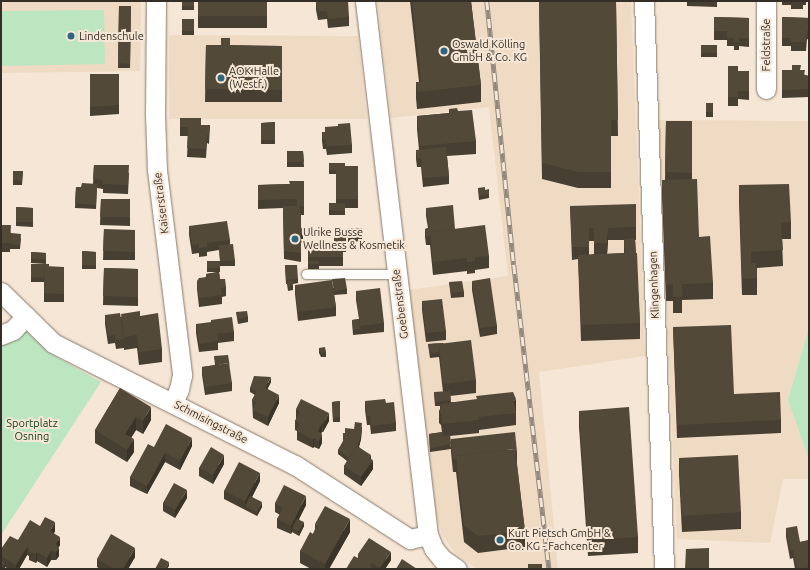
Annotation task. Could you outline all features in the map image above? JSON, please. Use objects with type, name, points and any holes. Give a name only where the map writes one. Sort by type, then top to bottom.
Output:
[{"type":"street","name":"Kaiserstraße","points":[[156,1],[155,114],[157,170],[182,375],[179,389],[173,403]]},
{"type":"street","name":"Goebenstraße","points":[[365,1],[428,535]]},
{"type":"street","name":"Klingenhagen","points":[[644,1],[664,569]]},
{"type":"street","name":"Feldstraße","points":[[766,1],[766,89]]},
{"type":"street","name":"Schmisingstraße","points":[[1,292],[53,343],[294,464],[410,539],[428,535]]},
{"type":"street","points":[[1,335],[13,330],[26,316]]},
{"type":"street","points":[[428,535],[434,549],[442,559],[457,569]]},
{"type":"lane","points":[[306,274],[397,274]]},
{"type":"shaded area","name":"Lindenschule","points":[[1,1],[141,1],[140,71],[1,73]]},
{"type":"shaded area","points":[[377,1],[631,1],[645,356],[539,372],[558,569],[477,569],[454,552],[442,535],[432,498],[408,290],[508,276],[489,107],[391,118]]},
{"type":"shaded area","points":[[169,35],[358,36],[367,119],[169,119]]},
{"type":"shaded area","points":[[658,120],[809,121],[809,327],[788,400],[809,460],[809,479],[783,479],[770,543],[677,539]]},
{"type":"green space","points":[[104,10],[105,64],[1,66],[1,11]]},
{"type":"green space","points":[[809,327],[809,460],[788,400]]},
{"type":"green space","name":"Sportplatz Osning","points":[[24,330],[53,355],[101,382],[1,535],[1,342],[14,342]]},
{"type":"building","points":[[182,1],[194,1],[194,6],[182,6]]},
{"type":"building","points":[[198,1],[267,1],[267,16],[198,16]]},
{"type":"building","points":[[316,1],[348,1],[349,17],[328,19],[327,11],[318,11]]},
{"type":"building","points":[[412,1],[471,1],[481,85],[417,92],[416,82],[421,82]]},
{"type":"building","points":[[539,1],[616,1],[618,120],[611,120],[611,172],[578,172],[542,163]]},
{"type":"building","points":[[717,1],[717,2],[687,2]]},
{"type":"building","points":[[119,6],[131,6],[130,64],[118,63]]},
{"type":"building","points":[[714,17],[749,18],[749,38],[739,38],[739,42],[734,42],[734,38],[727,38],[727,31],[714,31]]},
{"type":"building","points":[[782,17],[809,18],[809,31],[807,31],[806,42],[791,42],[791,38],[782,38]]},
{"type":"building","points":[[182,19],[194,19],[194,31],[182,31]]},
{"type":"building","points":[[221,38],[230,38],[230,45],[282,46],[282,90],[205,89],[206,45],[221,45]]},
{"type":"building","points":[[701,45],[717,45],[717,53],[701,53]]},
{"type":"building","points":[[792,65],[801,65],[800,70],[805,70],[804,75],[809,76],[809,89],[782,90],[782,70],[792,70]]},
{"type":"building","points":[[728,66],[738,66],[738,71],[749,71],[749,91],[738,91],[738,97],[728,97]]},
{"type":"building","points":[[90,74],[119,74],[119,105],[90,107]]},
{"type":"building","points":[[706,103],[713,103],[713,112],[706,112]]},
{"type":"building","points":[[457,108],[458,111],[472,110],[476,141],[420,146],[417,116],[450,113],[449,109]]},
{"type":"building","points":[[180,118],[201,118],[201,125],[210,125],[209,135],[207,135],[206,149],[187,148],[188,127],[180,127]]},
{"type":"building","points":[[666,121],[692,121],[692,173],[665,172]]},
{"type":"building","points":[[275,122],[275,140],[261,140],[261,123]]},
{"type":"building","points":[[350,123],[352,145],[327,146],[326,140],[323,140],[322,132],[325,132],[325,127]]},
{"type":"building","points":[[446,147],[449,176],[423,178],[421,158],[417,158],[416,150]]},
{"type":"building","points":[[287,151],[303,151],[304,162],[287,162]]},
{"type":"building","points":[[329,163],[345,163],[345,166],[336,166],[336,170],[329,170]]},
{"type":"building","points":[[94,165],[129,165],[128,185],[103,184],[103,180],[93,179]]},
{"type":"building","points":[[336,166],[358,166],[358,199],[336,199]]},
{"type":"building","points":[[13,171],[23,171],[22,181],[13,180]]},
{"type":"building","points":[[697,179],[699,237],[710,236],[713,283],[682,284],[682,297],[673,297],[673,284],[666,285],[662,180]]},
{"type":"building","points":[[289,181],[304,181],[304,206],[300,206],[301,227],[303,231],[301,234],[301,253],[284,251],[283,206],[297,206],[297,199],[258,200],[258,185],[290,184]]},
{"type":"building","points":[[82,183],[97,184],[96,205],[75,203],[76,187],[81,187]]},
{"type":"building","points":[[789,184],[791,222],[781,223],[783,250],[751,252],[751,263],[756,263],[757,278],[742,279],[739,185]]},
{"type":"building","points":[[485,187],[485,190],[489,189],[489,194],[479,196],[478,188]]},
{"type":"building","points":[[101,199],[130,199],[130,217],[100,217]]},
{"type":"building","points":[[329,203],[345,203],[345,211],[329,210]]},
{"type":"building","points":[[636,204],[636,227],[608,228],[607,243],[594,243],[594,228],[589,228],[589,247],[572,247],[570,206]]},
{"type":"building","points":[[453,205],[455,229],[430,232],[430,236],[426,237],[425,229],[429,228],[426,208]]},
{"type":"building","points":[[16,207],[33,208],[33,222],[16,222]]},
{"type":"building","points":[[227,221],[230,240],[207,243],[207,247],[199,248],[199,244],[192,245],[189,226]]},
{"type":"building","points":[[1,225],[11,225],[10,243],[1,243]]},
{"type":"building","points":[[485,225],[489,256],[475,257],[475,261],[467,262],[467,258],[433,262],[430,232]]},
{"type":"building","points":[[348,228],[362,228],[362,237],[348,238]]},
{"type":"building","points":[[104,229],[135,230],[135,252],[103,251]]},
{"type":"building","points":[[11,233],[21,234],[20,245],[10,244]]},
{"type":"building","points":[[334,237],[346,237],[346,243],[343,243],[343,257],[308,257],[308,243],[334,243]]},
{"type":"building","points":[[635,238],[640,323],[581,325],[578,255],[625,253],[624,239]]},
{"type":"building","points":[[233,244],[235,261],[220,261],[219,245]]},
{"type":"building","points":[[82,251],[96,252],[96,265],[82,265]]},
{"type":"building","points":[[31,252],[46,253],[46,259],[31,259]]},
{"type":"building","points":[[207,261],[220,261],[220,268],[207,268]]},
{"type":"building","points":[[308,261],[319,261],[319,264],[308,264]]},
{"type":"building","points":[[31,264],[49,264],[49,267],[45,266],[44,278],[31,277]]},
{"type":"building","points":[[285,265],[297,265],[298,279],[286,280]]},
{"type":"building","points":[[45,266],[64,267],[64,294],[44,293]]},
{"type":"building","points":[[104,268],[138,269],[138,297],[103,296]]},
{"type":"building","points":[[219,272],[220,279],[225,279],[226,287],[221,288],[222,295],[199,298],[197,281],[199,278],[207,277],[206,274]]},
{"type":"building","points":[[345,278],[347,289],[334,291],[332,279]]},
{"type":"building","points":[[490,278],[497,326],[480,328],[472,281]]},
{"type":"building","points":[[293,280],[293,286],[288,286],[287,281]]},
{"type":"building","points":[[332,280],[336,307],[298,312],[295,285]]},
{"type":"building","points":[[462,281],[464,292],[451,293],[449,282]]},
{"type":"building","points":[[380,288],[384,323],[360,326],[356,291]]},
{"type":"building","points":[[442,299],[446,331],[426,333],[422,301]]},
{"type":"building","points":[[140,311],[140,316],[158,313],[162,349],[139,352],[137,335],[124,337],[121,314]]},
{"type":"building","points":[[247,311],[248,317],[238,319],[236,312]]},
{"type":"building","points":[[120,313],[124,339],[116,340],[115,335],[108,336],[105,315]]},
{"type":"building","points":[[232,317],[234,332],[217,334],[218,341],[199,344],[196,324]]},
{"type":"building","points":[[359,319],[360,329],[353,330],[352,320]]},
{"type":"building","points":[[731,325],[734,394],[780,392],[781,420],[677,425],[673,327]]},
{"type":"building","points":[[471,340],[476,380],[443,384],[439,344]]},
{"type":"building","points":[[443,343],[439,344],[439,352],[430,354],[428,344]]},
{"type":"building","points":[[325,347],[326,352],[321,353],[319,348]]},
{"type":"building","points":[[228,355],[230,367],[229,363],[216,365],[214,356]]},
{"type":"building","points":[[229,363],[232,383],[205,387],[202,367]]},
{"type":"building","points":[[254,376],[271,377],[263,390],[258,388],[257,391],[250,388]]},
{"type":"building","points":[[264,387],[279,395],[268,417],[253,410],[256,402],[252,400],[258,388],[263,390]]},
{"type":"building","points":[[120,388],[151,407],[143,421],[136,417],[125,434],[134,439],[127,450],[95,430]]},
{"type":"building","points":[[450,391],[451,400],[435,402],[434,392]]},
{"type":"building","points":[[513,392],[516,399],[514,401],[516,413],[479,417],[479,420],[442,424],[441,413],[439,411],[441,409],[440,404],[477,399],[476,396]]},
{"type":"building","points":[[301,399],[329,413],[318,431],[322,434],[319,441],[314,438],[313,440],[297,431],[300,424],[295,421],[300,412],[296,409]]},
{"type":"building","points":[[385,399],[386,403],[394,402],[396,423],[371,426],[370,416],[367,416],[365,401]]},
{"type":"building","points":[[340,401],[340,417],[333,418],[332,402]]},
{"type":"building","points":[[629,407],[638,537],[588,540],[579,411]]},
{"type":"building","points":[[355,422],[362,423],[361,435],[358,446],[349,458],[338,450],[343,441],[343,433],[345,433],[345,428],[354,429]]},
{"type":"building","points":[[166,424],[192,438],[180,461],[165,453],[147,486],[130,477],[148,444],[154,447]]},
{"type":"building","points":[[443,432],[443,436],[450,435],[451,444],[430,448],[429,434]]},
{"type":"building","points":[[515,432],[517,452],[515,452],[515,449],[456,456],[456,459],[453,459],[451,439]]},
{"type":"building","points":[[357,446],[371,455],[369,458],[373,460],[361,477],[344,466]]},
{"type":"building","points":[[211,447],[224,455],[213,475],[199,468]]},
{"type":"building","points":[[515,449],[525,531],[478,536],[464,526],[456,456]]},
{"type":"building","points":[[738,455],[741,512],[682,516],[679,458]]},
{"type":"building","points":[[239,462],[260,473],[245,501],[224,491]]},
{"type":"building","points":[[174,483],[187,490],[175,510],[163,503]]},
{"type":"building","points":[[284,485],[306,496],[291,526],[277,519],[283,508],[275,503]]},
{"type":"building","points":[[250,496],[262,502],[257,512],[245,506]]},
{"type":"building","points":[[325,506],[350,519],[325,564],[300,551],[310,532],[313,534],[318,525],[315,524]]},
{"type":"building","points":[[45,517],[55,522],[50,531],[60,537],[56,544],[59,548],[56,552],[51,551],[47,558],[37,552],[36,554],[29,552],[29,548],[27,547],[16,565],[1,556],[1,549],[10,536],[18,540],[30,520],[40,526]]},
{"type":"building","points":[[297,519],[304,522],[299,531],[292,528]]},
{"type":"building","points":[[797,526],[800,542],[809,540],[809,567],[800,569],[797,569],[793,550],[790,550],[786,528]]},
{"type":"building","points":[[111,534],[135,548],[123,569],[115,569],[97,559]]},
{"type":"building","points":[[369,538],[391,552],[380,568],[372,563],[370,569],[346,569],[354,556],[358,558],[360,555],[358,554]]},
{"type":"building","points":[[709,548],[709,569],[685,569],[686,549]]},
{"type":"building","points":[[161,558],[169,562],[165,569],[155,569]]},
{"type":"building","points":[[402,559],[417,569],[396,569]]},
{"type":"building","points":[[1,561],[5,563],[2,568],[1,567]]},
{"type":"building","points":[[528,564],[542,564],[542,569],[528,569]]},
{"type":"railway","points":[[487,1],[514,265],[549,569]]},
{"type":"place","name":"Lindenschule","points":[[71,36]]},
{"type":"place","name":"Oswald Kölling GmbH & Co. KG","points":[[444,51]]},
{"type":"place","name":"AOK Halle (Westf.)","points":[[221,78]]},
{"type":"place","name":"Ulrike Busse Wellness & Kosmetik","points":[[295,239]]},
{"type":"place","name":"Kurt Pietsch GmbH & Co. KG - Fachcenter","points":[[500,540]]}]
